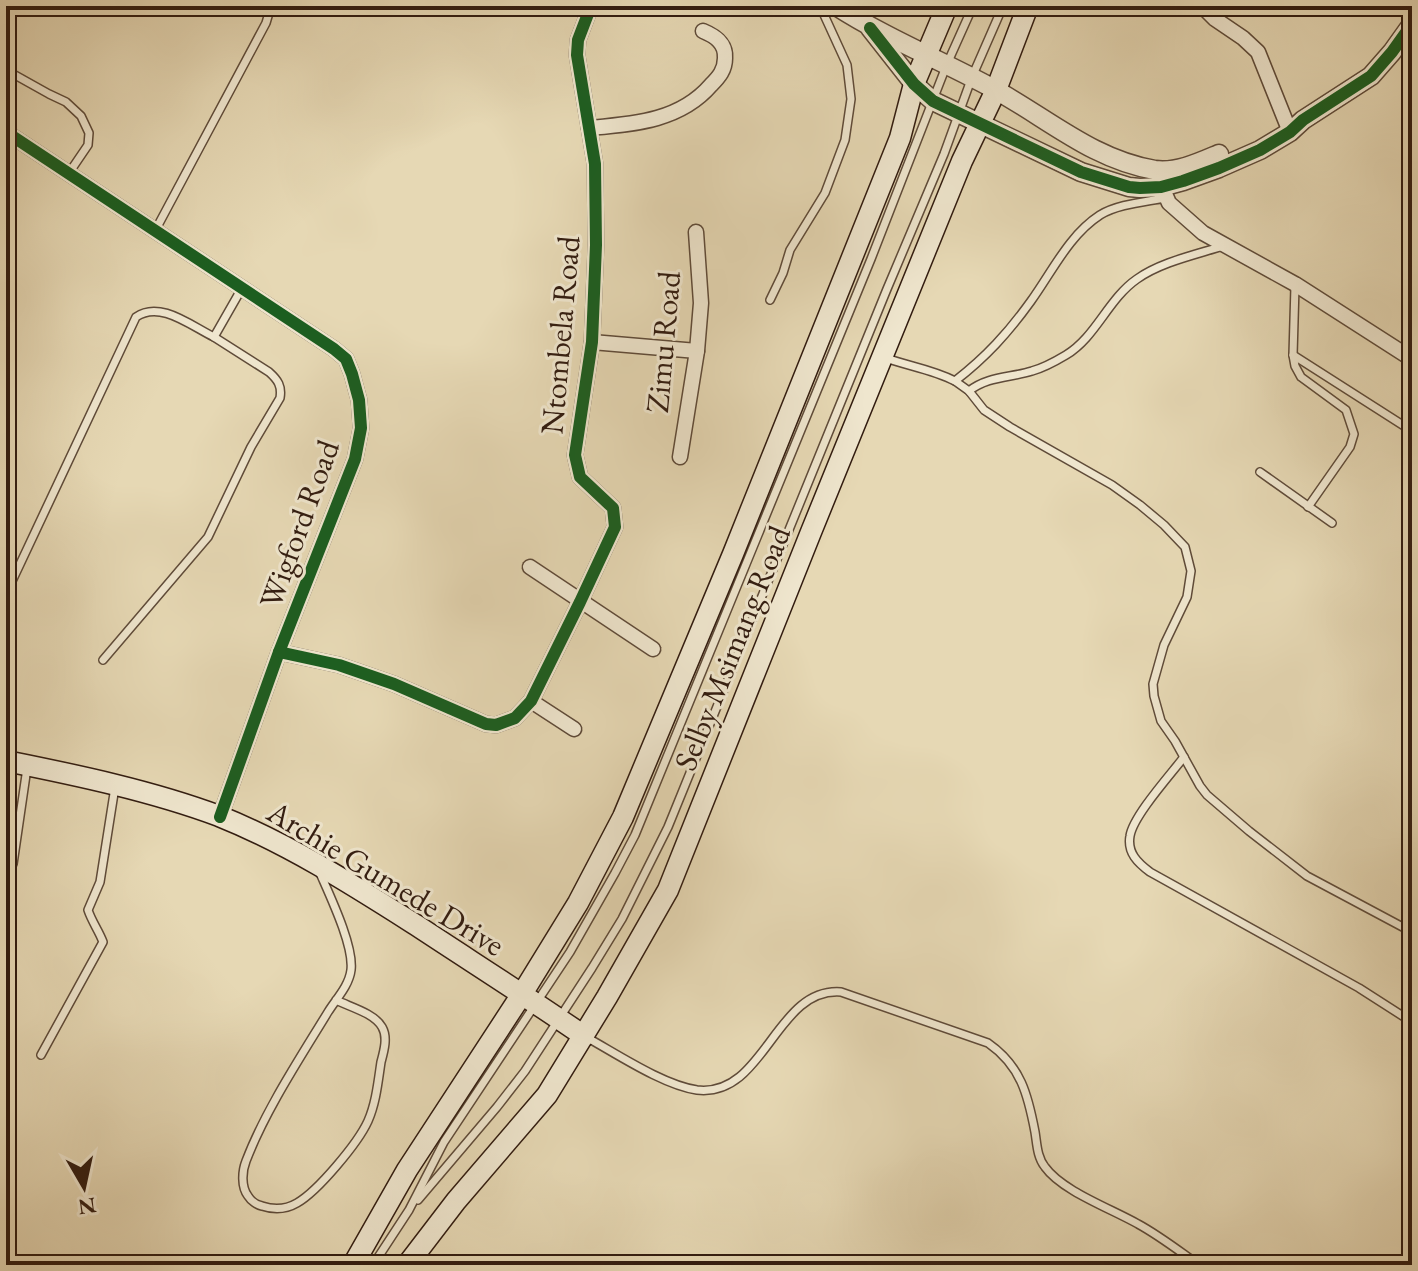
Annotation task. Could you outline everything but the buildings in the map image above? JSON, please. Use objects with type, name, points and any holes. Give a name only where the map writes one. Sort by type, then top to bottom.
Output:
[{"type":"main road","name":"Selby Msimang Road","points":[[353,1265],[407,1170],[529,999],[623,817],[733,554],[900,138],[914,84],[947,6]]},
{"type":"main road","name":"Selby Msimang Road","points":[[407,1265],[456,1201],[547,1095],[668,890],[882,357],[962,161],[996,90],[1028,6]]},
{"type":"main road","name":"Archie Gumede Drive","points":[[6,761],[116,785],[220,817],[344,879],[584,1036]]},
{"type":"street","name":"Ntombela Road","points":[[279,652],[339,665],[394,684],[486,724],[496,725],[515,718],[531,701],[580,602],[615,527],[613,508],[580,477],[575,455],[592,342],[595,164],[577,55],[578,40],[591,6]]},
{"type":"street","points":[[836,6],[870,28],[996,90],[1089,148],[1161,185],[1180,215],[1195,227],[1295,284],[1412,359]]},
{"type":"street","points":[[1202,6],[1258,52],[1293,125]]},
{"type":"street","points":[[870,28],[914,84],[933,101],[1081,172],[1140,188],[1183,181],[1260,150],[1293,125],[1371,76],[1412,24]]},
{"type":"street","points":[[589,128],[639,123],[679,111],[696,102],[722,73],[725,64],[726,53],[722,45],[703,31]]},
{"type":"street","name":"Wigford Road","points":[[6,132],[334,349],[346,359],[352,374],[359,400],[361,428],[355,459],[279,652],[220,817]]},
{"type":"street","name":"Zimu Road","points":[[680,457],[697,351],[701,278],[696,232]]},
{"type":"street","points":[[592,342],[697,351]]},
{"type":"street","points":[[530,567],[653,649]]},
{"type":"street","points":[[531,701],[574,729]]},
{"type":"lane","points":[[155,231],[266,23],[271,6]]},
{"type":"lane","points":[[770,300],[790,250],[825,193],[845,140],[851,99],[847,65],[820,6]]},
{"type":"lane","points":[[373,1265],[409,1210],[444,1142],[529,999],[570,952],[635,835],[973,6]]},
{"type":"lane","points":[[409,1210],[525,1071],[622,919],[668,827],[1003,6]]},
{"type":"lane","points":[[6,70],[66,102],[81,116],[89,133],[88,145],[69,174]]},
{"type":"lane","points":[[955,381],[990,352],[1084,228],[1102,214],[1130,205],[1161,185]]},
{"type":"lane","points":[[969,391],[983,381],[1032,371],[1062,358],[1096,328],[1117,298],[1136,279],[1225,245]]},
{"type":"lane","points":[[1295,284],[1295,366],[1301,377],[1346,410],[1354,434],[1350,447],[1308,507]]},
{"type":"lane","points":[[214,337],[242,288]]},
{"type":"lane","points":[[6,594],[136,317],[149,311],[166,312],[214,337],[269,372],[276,378],[280,398],[251,447],[208,537],[103,660]]},
{"type":"lane","points":[[1293,355],[1412,431]]},
{"type":"lane","points":[[882,357],[942,374],[955,381],[969,391],[984,410],[1131,498],[1185,547],[1191,571],[1187,597],[1164,645],[1153,684],[1161,721],[1195,779],[1207,795],[1307,876],[1412,932]]},
{"type":"lane","points":[[1260,472],[1332,523]]},
{"type":"lane","points":[[1184,757],[1144,808],[1130,834],[1134,857],[1150,872],[1359,988],[1412,1022]]},
{"type":"lane","points":[[13,864],[27,765]]},
{"type":"lane","points":[[41,1055],[103,942],[88,910],[100,882],[116,785]]},
{"type":"lane","points":[[316,863],[342,929],[351,971],[343,990],[336,1000],[270,1110],[245,1163],[243,1184],[248,1197],[258,1205],[276,1210],[296,1204],[312,1191],[361,1135],[369,1119],[385,1033],[375,1019],[336,1000]]},
{"type":"lane","points":[[584,1036],[662,1078],[684,1087],[708,1090],[722,1088],[743,1074],[803,1003],[818,994],[841,992],[988,1043],[1003,1054],[1022,1083],[1030,1107],[1039,1159],[1046,1169],[1065,1186],[1141,1225],[1199,1265]]},
{"type":"lane","points":[[1412,1062],[1406,1079],[1412,1099]]},
{"type":"cycle path","points":[[279,652],[339,665],[394,684],[486,724],[496,725],[515,718],[531,701],[580,602],[615,527],[613,508],[580,477],[575,455],[592,342],[596,245],[595,164],[577,55],[578,40],[591,6]]},
{"type":"cycle path","points":[[870,28],[914,84],[933,101],[1081,172],[1140,188],[1161,187],[1219,168],[1260,150],[1290,132],[1303,120],[1371,76],[1412,24]]},
{"type":"cycle path","points":[[6,132],[334,349],[346,359],[352,374],[359,400],[361,428],[355,459],[279,652],[220,817]]}]
